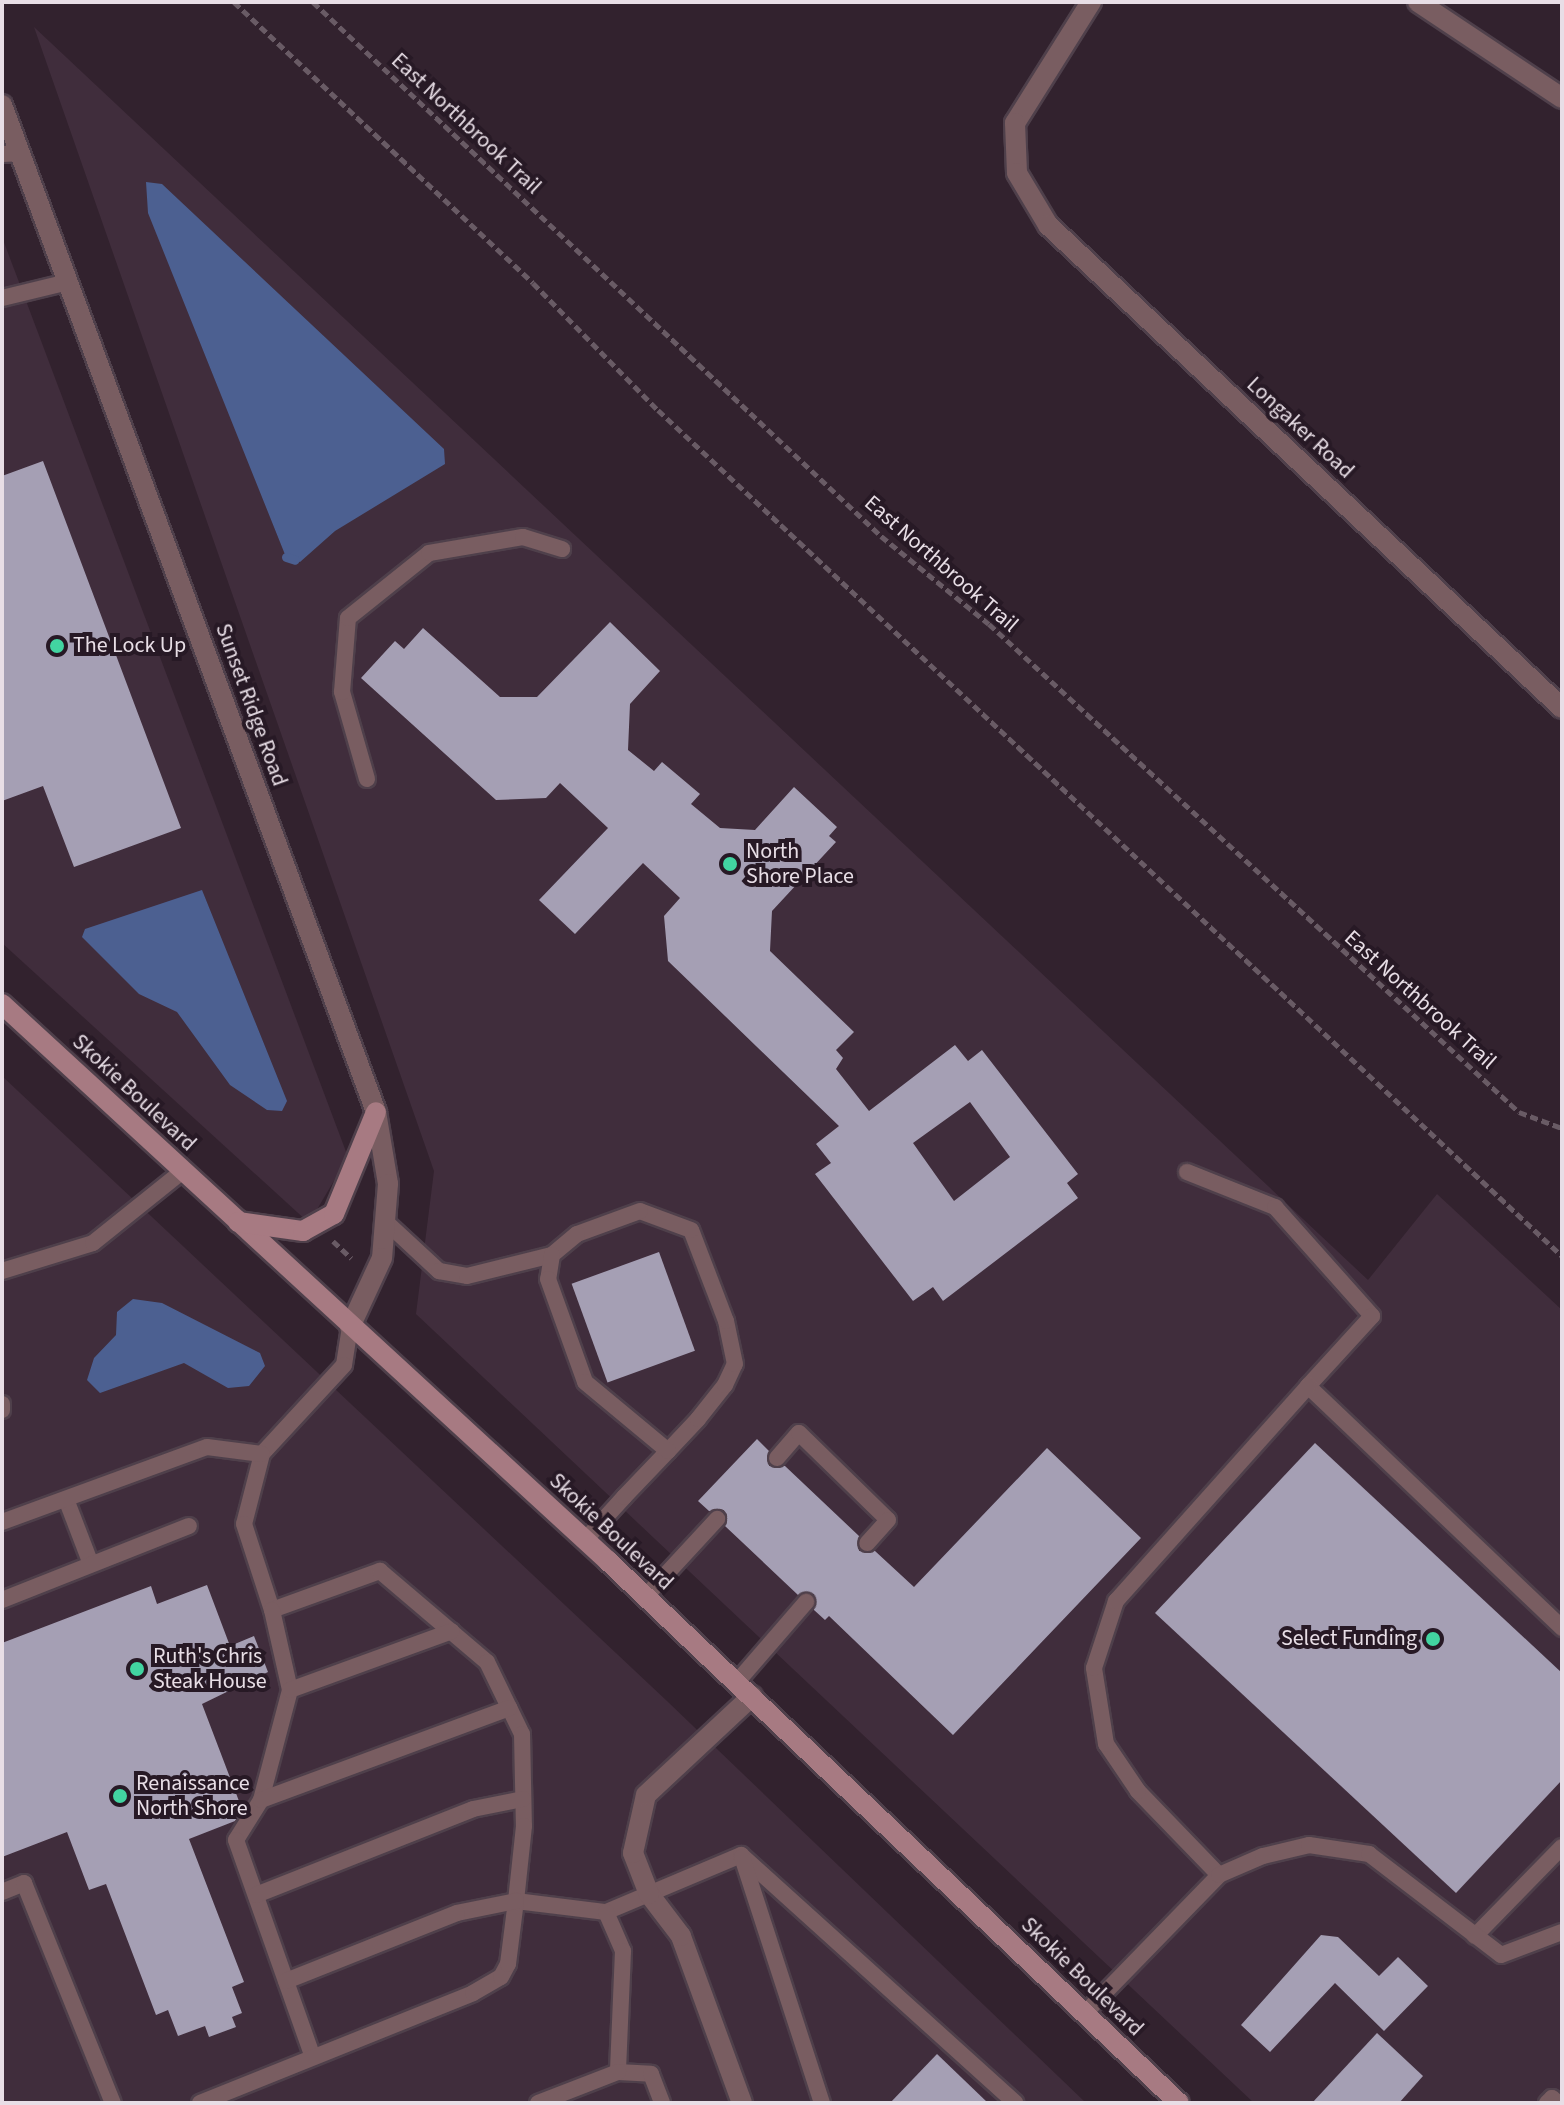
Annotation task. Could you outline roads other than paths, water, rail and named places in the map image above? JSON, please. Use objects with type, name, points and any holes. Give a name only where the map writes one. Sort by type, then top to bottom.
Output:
[{"type":"main road","name":"Skokie Boulevard","points":[[2,1004],[646,1596],[1179,2103]]},
{"type":"main road","points":[[237,1222],[303,1231],[334,1214],[376,1112]]},
{"type":"street","name":"Longaker Road","points":[[1091,2],[1015,123],[1017,173],[1048,225],[1562,708]]},
{"type":"street","points":[[1418,2],[1562,98]]},
{"type":"street","name":"Sunset Ridge Road","points":[[2,105],[11,154],[68,282],[376,1112],[388,1184],[382,1258],[350,1327]]},
{"type":"street","points":[[742,2103],[681,1936],[649,1894],[633,1853],[646,1795],[744,1689]]},
{"type":"lane","points":[[2,298],[68,282]]},
{"type":"lane","points":[[367,779],[342,692],[348,618],[429,553],[523,537],[562,549]]},
{"type":"lane","points":[[2,1271],[93,1243],[183,1171]]},
{"type":"lane","points":[[1187,1172],[1275,1207],[1372,1316],[1116,1601],[1094,1668],[1106,1744],[1138,1791],[1219,1875]]},
{"type":"lane","points":[[385,1221],[439,1271],[467,1276],[552,1255],[577,1234],[640,1211],[691,1230],[726,1321],[735,1364],[725,1385],[585,1540]]},
{"type":"lane","points":[[552,1255],[548,1279],[585,1382],[668,1451]]},
{"type":"lane","points":[[313,2057],[236,1840],[261,1800],[290,1690],[272,1610],[244,1524],[262,1454],[344,1365],[350,1327]]},
{"type":"lane","points":[[1308,1386],[1562,1628]]},
{"type":"lane","points":[[777,1458],[799,1433],[888,1520],[867,1543]]},
{"type":"lane","points":[[2,1522],[207,1447],[262,1454]]},
{"type":"lane","points":[[66,1499],[91,1564]]},
{"type":"lane","points":[[646,1596],[717,1519]]},
{"type":"lane","points":[[2,1600],[189,1526]]},
{"type":"lane","points":[[200,2103],[501,1977],[508,1964],[523,1799],[522,1734],[487,1662],[380,1571],[272,1610]]},
{"type":"lane","points":[[744,1689],[806,1602]]},
{"type":"lane","points":[[290,1690],[452,1631]]},
{"type":"lane","points":[[261,1800],[510,1708]]},
{"type":"lane","points":[[256,1895],[473,1809],[523,1799]]},
{"type":"lane","points":[[1085,2013],[1219,1875],[1263,1856],[1309,1845],[1369,1854],[1501,1955],[1562,1932]]},
{"type":"lane","points":[[1475,1936],[1562,1847]]},
{"type":"lane","points":[[286,1981],[457,1913],[516,1901],[606,1912],[741,1855]]},
{"type":"lane","points":[[741,1855],[822,2103]]},
{"type":"lane","points":[[741,1855],[1015,2103]]},
{"type":"lane","points":[[2,1892],[24,1883],[113,2103]]},
{"type":"lane","points":[[606,1912],[623,1951],[618,2072]]},
{"type":"lane","points":[[538,2103],[618,2072],[651,2074],[662,2103]]},
{"type":"lane","points":[[241,2086],[247,2103]]},
{"type":"lane","points":[[1547,2103],[1552,2098],[1558,2103]]},
{"type":"water","points":[[146,182],[162,184],[444,449],[445,464],[335,531],[300,562],[286,557],[148,213]]},
{"type":"water","points":[[202,890],[287,1101],[282,1111],[267,1110],[230,1085],[177,1012],[139,994],[82,937],[85,929]]},
{"type":"water","points":[[133,1299],[162,1303],[260,1353],[265,1366],[249,1386],[228,1388],[184,1363],[100,1393],[87,1380],[94,1358],[116,1335],[117,1312]]},
{"type":"waterway","points":[[286,557],[295,560]]},
{"type":"place","name":"The Lock Up","points":[[57,646]]},
{"type":"place","name":"North Shore Place","points":[[730,864]]},
{"type":"place","name":"Select Funding","points":[[1433,1639]]},
{"type":"place","name":"Ruth's Chris Steak House","points":[[137,1669]]},
{"type":"place","name":"Renaissance North Shore","points":[[120,1796]]}]
